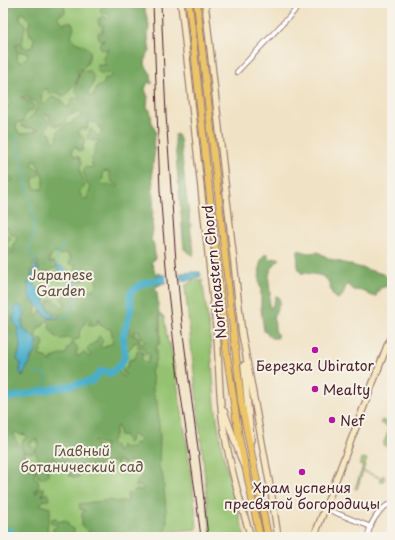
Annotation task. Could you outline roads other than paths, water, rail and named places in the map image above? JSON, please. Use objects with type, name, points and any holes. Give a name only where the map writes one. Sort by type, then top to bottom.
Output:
[{"type":"main road","points":[[181,3],[217,336],[223,425],[229,457],[251,537]]},
{"type":"main road","name":"Northeastern Chord","points":[[189,3],[234,402],[260,537]]},
{"type":"main road","name":"Northeastern Chord","points":[[197,3],[241,401],[268,537]]},
{"type":"main road","points":[[206,3],[242,334],[253,466]]},
{"type":"main road","points":[[314,537],[392,333]]},
{"type":"main road","points":[[242,334],[278,537]]},
{"type":"main road","points":[[220,390],[225,415],[248,477]]},
{"type":"street","points":[[237,72],[302,3]]},
{"type":"street","points":[[368,537],[375,518],[382,509],[392,503]]},
{"type":"street","points":[[324,508],[371,527]]},
{"type":"water","points":[[36,264],[38,273],[35,286],[42,291],[48,310],[55,315],[53,318],[47,317],[32,301],[29,294],[28,283],[31,279]]},
{"type":"water","points":[[58,266],[61,266],[74,275],[77,284],[75,285],[69,282],[60,275],[58,272]]},
{"type":"water","points":[[200,272],[201,276],[190,280],[155,284],[153,278],[162,275]]},
{"type":"water","points":[[17,305],[21,306],[25,314],[22,324],[24,330],[38,341],[35,348],[37,351],[31,356],[30,364],[22,377],[20,370],[21,364],[17,359],[20,349],[18,333],[19,328],[14,323],[13,318],[16,313],[14,309]]},
{"type":"waterway","points":[[16,134],[35,223],[34,235],[28,250],[33,256],[36,264]]},
{"type":"waterway","points":[[58,266],[58,253],[65,243]]},
{"type":"waterway","points":[[3,399],[92,381],[101,371],[111,373],[119,367],[125,356],[123,336],[131,309],[130,293],[141,284],[162,279]]},
{"type":"waterway","points":[[55,316],[62,318],[68,316],[77,296],[77,284]]},
{"type":"waterway","points":[[3,298],[7,301],[9,308],[16,313]]},
{"type":"waterway","points":[[34,371],[36,374],[44,373],[47,377],[45,384],[35,392]]},
{"type":"waterway","points":[[3,529],[21,537]]},
{"type":"railway","points":[[153,3],[160,191],[168,292],[176,362],[201,537]]},
{"type":"railway","points":[[161,3],[166,115],[176,262],[183,334],[208,537]]},
{"type":"place","name":"Березка Ubirator","points":[[315,350]]},
{"type":"place","name":"Mealty","points":[[315,389]]},
{"type":"place","name":"Nef","points":[[332,420]]},
{"type":"place","name":"Храм успения пресвятой богородицы","points":[[302,472]]},
{"type":"park label","name":"Japanese Garden","points":[[61,282]]},
{"type":"park label","name":"Главный ботанический сад","points":[[82,458]]}]
